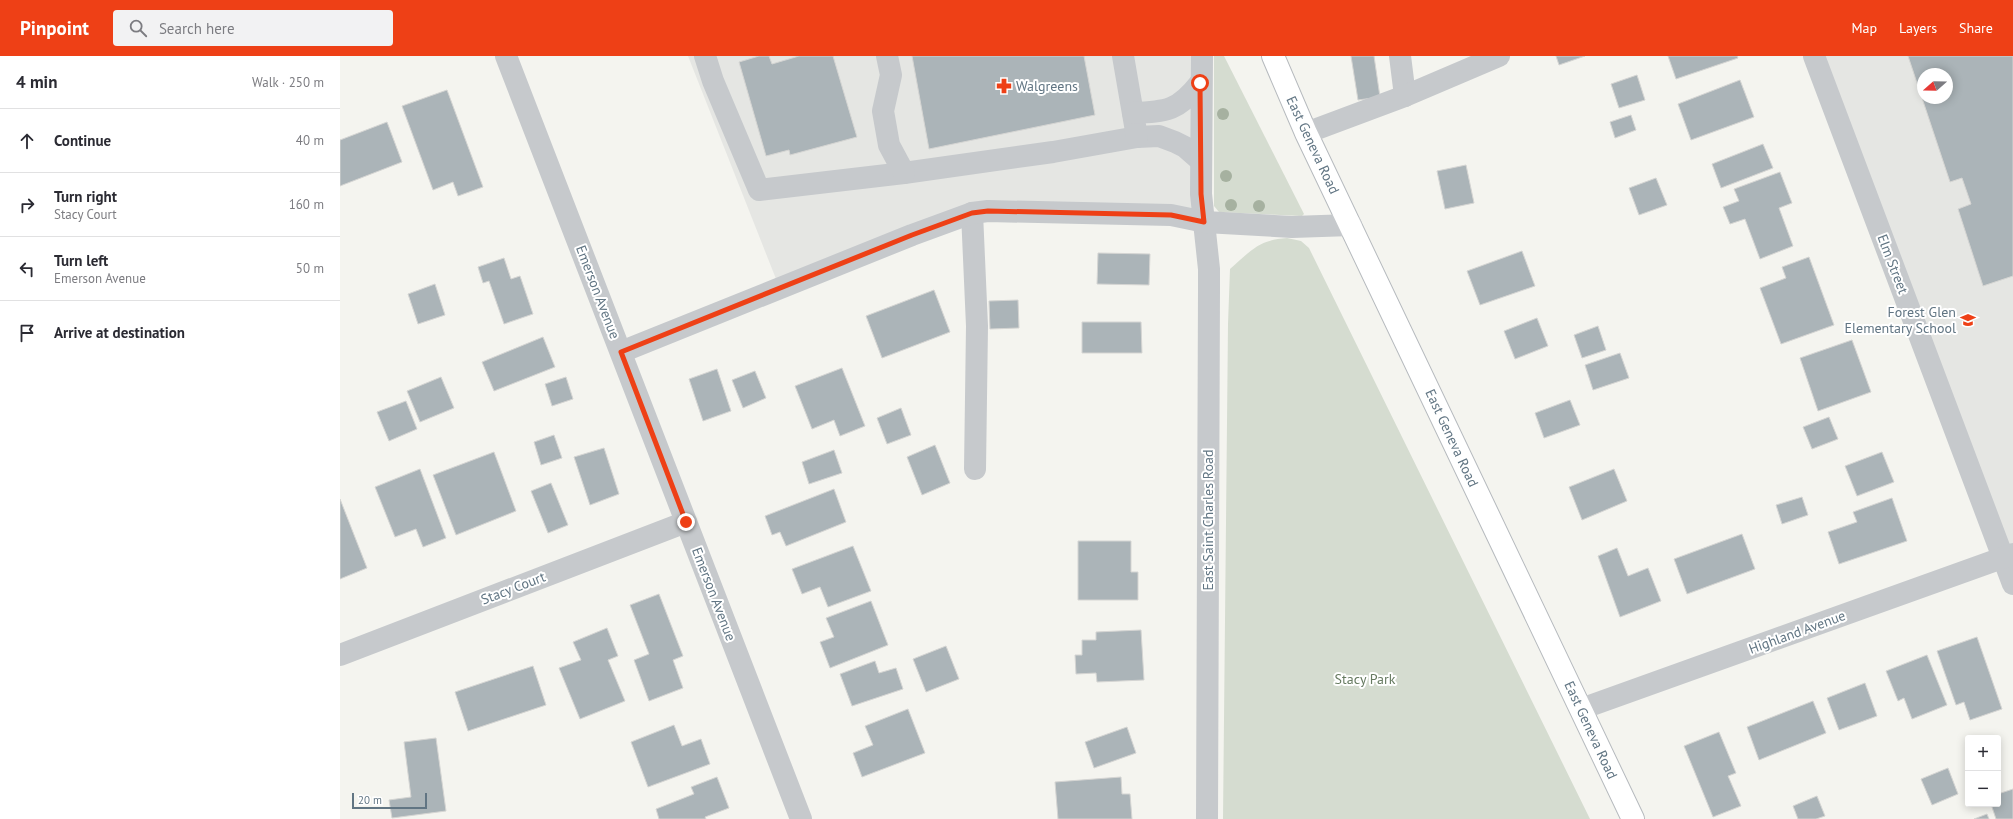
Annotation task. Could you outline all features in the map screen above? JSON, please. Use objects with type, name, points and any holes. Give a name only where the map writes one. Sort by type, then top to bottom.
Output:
[{"type":"main road","name":"East Geneva Road","points":[[1273,56],[1306,133],[1633,819]]},
{"type":"street","name":"Emerson Avenue","points":[[506,56],[801,819]]},
{"type":"street","points":[[705,56],[713,80],[759,190],[904,173],[1052,152],[1137,137],[1159,136],[1185,147],[1201,161]]},
{"type":"street","points":[[887,56],[891,75],[883,111],[889,145],[904,173]]},
{"type":"street","points":[[1122,56],[1137,137]]},
{"type":"street","name":"East Saint Charles Road","points":[[1202,56],[1200,83],[1201,194],[1209,289],[1207,819]]},
{"type":"street","points":[[1400,56],[1405,96]]},
{"type":"street","points":[[1306,133],[1405,96],[1499,56]]},
{"type":"street","name":"Elm Street","points":[[1814,56],[2008,556],[2013,584]]},
{"type":"street","points":[[1133,113],[1153,113],[1168,110],[1187,100],[1200,83]]},
{"type":"street","points":[[621,352],[912,235],[972,213],[988,211],[1171,215],[1204,222],[1292,227],[1351,225]]},
{"type":"street","points":[[972,213],[977,326],[975,469]]},
{"type":"street","name":"Stacy Court","points":[[340,655],[686,522]]},
{"type":"street","name":"Highland Avenue","points":[[1581,709],[2008,556]]},
{"type":"shaded area","points":[[688,56],[1193,56],[1195,218],[980,211],[778,284]]},
{"type":"shaded area","name":"Forest Glen Elementary School","points":[[1825,56],[2013,56],[2013,543],[2007,545]]},
{"type":"green space","points":[[1214,56],[1224,56],[1304,214],[1302,216],[1219,212],[1214,206]]},
{"type":"green space","name":"Stacy Park","points":[[1287,238],[1301,241],[1309,248],[1590,819],[1223,819],[1228,324],[1230,269],[1256,247],[1269,241]]},
{"type":"building","points":[[759,56],[769,56],[772,64],[799,56],[833,56],[857,137],[790,155],[789,150],[766,156],[739,62]]},
{"type":"building","name":"Walgreens","points":[[912,56],[1084,56],[1095,115],[929,149]]},
{"type":"building","points":[[1351,56],[1374,56],[1380,97],[1358,100]]},
{"type":"building","points":[[1556,56],[1585,56],[1559,65]]},
{"type":"building","points":[[1668,56],[1737,56],[1738,58],[1676,79]]},
{"type":"building","points":[[1908,56],[2013,56],[2013,276],[1983,286],[1958,209],[1971,204],[1962,178],[1950,182],[1924,104],[1953,104],[1953,68],[1917,68],[1917,83]]},
{"type":"building","points":[[1637,75],[1645,100],[1619,108],[1611,84]]},
{"type":"building","points":[[1740,80],[1754,117],[1691,140],[1678,104]]},
{"type":"building","points":[[447,90],[483,187],[458,196],[453,182],[433,190],[402,106]]},
{"type":"building","points":[[1631,115],[1636,130],[1615,138],[1610,122]]},
{"type":"building","points":[[387,122],[402,162],[340,186],[340,140]]},
{"type":"building","points":[[1763,144],[1773,168],[1721,188],[1712,164]]},
{"type":"building","points":[[1466,165],[1474,203],[1445,209],[1437,171]]},
{"type":"building","points":[[1780,172],[1792,203],[1779,208],[1793,246],[1760,259],[1745,219],[1730,224],[1723,207],[1739,201],[1734,189]]},
{"type":"building","points":[[1656,178],[1667,205],[1639,215],[1629,188]]},
{"type":"building","points":[[1522,251],[1535,286],[1480,305],[1467,271]]},
{"type":"building","points":[[1098,253],[1150,254],[1149,285],[1097,284]]},
{"type":"building","points":[[1809,257],[1834,325],[1781,344],[1760,288],[1786,278],[1782,267]]},
{"type":"building","points":[[504,258],[511,279],[520,276],[533,314],[504,324],[489,281],[483,283],[478,267]]},
{"type":"building","points":[[435,284],[445,315],[418,324],[408,294]]},
{"type":"building","points":[[934,290],[950,332],[882,358],[866,316]]},
{"type":"building","points":[[1018,300],[1019,328],[990,329],[989,301]]},
{"type":"building","points":[[1537,318],[1548,346],[1515,359],[1504,331]]},
{"type":"building","points":[[1082,322],[1141,322],[1142,353],[1082,353]]},
{"type":"building","points":[[1598,326],[1606,350],[1582,358],[1574,335]]},
{"type":"building","points":[[543,337],[555,367],[494,391],[482,362]]},
{"type":"building","points":[[1852,340],[1871,392],[1818,411],[1800,358]]},
{"type":"building","points":[[1620,353],[1629,378],[1593,390],[1585,365]]},
{"type":"building","points":[[842,368],[865,426],[840,436],[834,420],[812,429],[795,386]]},
{"type":"building","points":[[717,369],[731,411],[703,421],[689,379]]},
{"type":"building","points":[[755,371],[766,398],[743,408],[732,380]]},
{"type":"building","points":[[441,377],[454,408],[420,422],[407,391]]},
{"type":"building","points":[[566,377],[573,399],[552,406],[545,384]]},
{"type":"building","points":[[1570,400],[1580,425],[1544,438],[1535,413]]},
{"type":"building","points":[[406,401],[417,429],[389,441],[377,412]]},
{"type":"building","points":[[901,408],[911,435],[887,444],[877,418]]},
{"type":"building","points":[[1829,417],[1838,439],[1812,449],[1803,427]]},
{"type":"building","points":[[554,435],[562,458],[541,465],[534,442]]},
{"type":"building","points":[[935,445],[950,483],[922,495],[907,457]]},
{"type":"building","points":[[604,448],[619,494],[590,505],[574,457]]},
{"type":"building","points":[[834,450],[842,473],[809,484],[802,462]]},
{"type":"building","points":[[494,452],[516,511],[456,535],[433,475]]},
{"type":"building","points":[[1882,452],[1894,482],[1857,496],[1845,466]]},
{"type":"building","points":[[420,469],[446,538],[423,547],[416,529],[395,537],[375,487]]},
{"type":"building","points":[[1614,469],[1627,501],[1582,520],[1569,487]]},
{"type":"building","points":[[551,483],[568,525],[548,533],[531,491]]},
{"type":"building","points":[[834,489],[846,522],[786,546],[780,532],[772,535],[765,516]]},
{"type":"building","points":[[1802,497],[1808,515],[1782,524],[1776,505]]},
{"type":"building","points":[[1892,498],[1907,541],[1839,564],[1828,532],[1857,522],[1853,512]]},
{"type":"building","points":[[340,499],[367,568],[340,579]]},
{"type":"building","points":[[1742,534],[1755,569],[1687,594],[1674,559]]},
{"type":"building","points":[[1078,541],[1131,541],[1131,572],[1138,572],[1138,600],[1078,600]]},
{"type":"building","points":[[853,546],[871,591],[828,607],[820,587],[802,594],[792,569]]},
{"type":"building","points":[[1617,548],[1628,576],[1648,568],[1661,601],[1620,617],[1598,556]]},
{"type":"building","points":[[659,594],[683,656],[673,660],[683,688],[649,701],[634,660],[649,654],[630,605]]},
{"type":"building","points":[[871,601],[888,645],[830,668],[820,642],[834,637],[826,618]]},
{"type":"building","points":[[607,628],[618,656],[608,660],[625,701],[580,719],[559,668],[581,660],[573,642]]},
{"type":"building","points":[[1141,630],[1144,680],[1097,682],[1096,673],[1076,674],[1075,655],[1082,655],[1082,640],[1096,640],[1096,632]]},
{"type":"building","points":[[1977,637],[2002,709],[1970,720],[1964,702],[1956,705],[1937,651]]},
{"type":"building","points":[[946,646],[959,679],[926,692],[913,659]]},
{"type":"building","points":[[1927,655],[1947,705],[1912,719],[1904,698],[1898,701],[1886,671]]},
{"type":"building","points":[[875,661],[879,673],[896,668],[903,689],[852,706],[840,674]]},
{"type":"building","points":[[533,666],[546,705],[468,731],[455,692]]},
{"type":"building","points":[[1865,683],[1877,716],[1839,730],[1827,698]]},
{"type":"building","points":[[1813,701],[1826,733],[1759,760],[1747,727]]},
{"type":"building","points":[[908,709],[925,753],[862,777],[853,753],[873,745],[865,726]]},
{"type":"building","points":[[674,725],[682,746],[701,739],[710,764],[648,787],[631,742]]},
{"type":"building","points":[[1127,727],[1136,753],[1094,768],[1085,742]]},
{"type":"building","points":[[1719,732],[1736,773],[1728,776],[1741,806],[1713,817],[1684,746]]},
{"type":"building","points":[[436,738],[446,811],[392,818],[389,800],[411,797],[404,742]]},
{"type":"building","points":[[1948,768],[1958,794],[1932,805],[1921,779]]},
{"type":"building","points":[[717,777],[729,808],[705,817],[706,819],[659,819],[656,809],[694,794],[691,787]]},
{"type":"building","points":[[1121,777],[1122,794],[1130,794],[1132,819],[1058,819],[1055,782]]},
{"type":"building","points":[[2013,789],[2013,819],[1996,819],[1992,807],[2001,807],[2001,793]]},
{"type":"building","points":[[1817,796],[1825,816],[1816,819],[1798,819],[1793,806]]},
{"type":"building","points":[[1987,814],[1989,819],[1974,819]]},
{"type":"place","name":"Walgreens","points":[[1004,86]]},
{"type":"place","name":"Forest Glen Elementary School","points":[[1968,320]]},
{"type":"route","points":[[686,522],[621,352],[912,235],[972,213],[988,211],[1171,215],[1204,222],[1201,194],[1200,83]]}]
